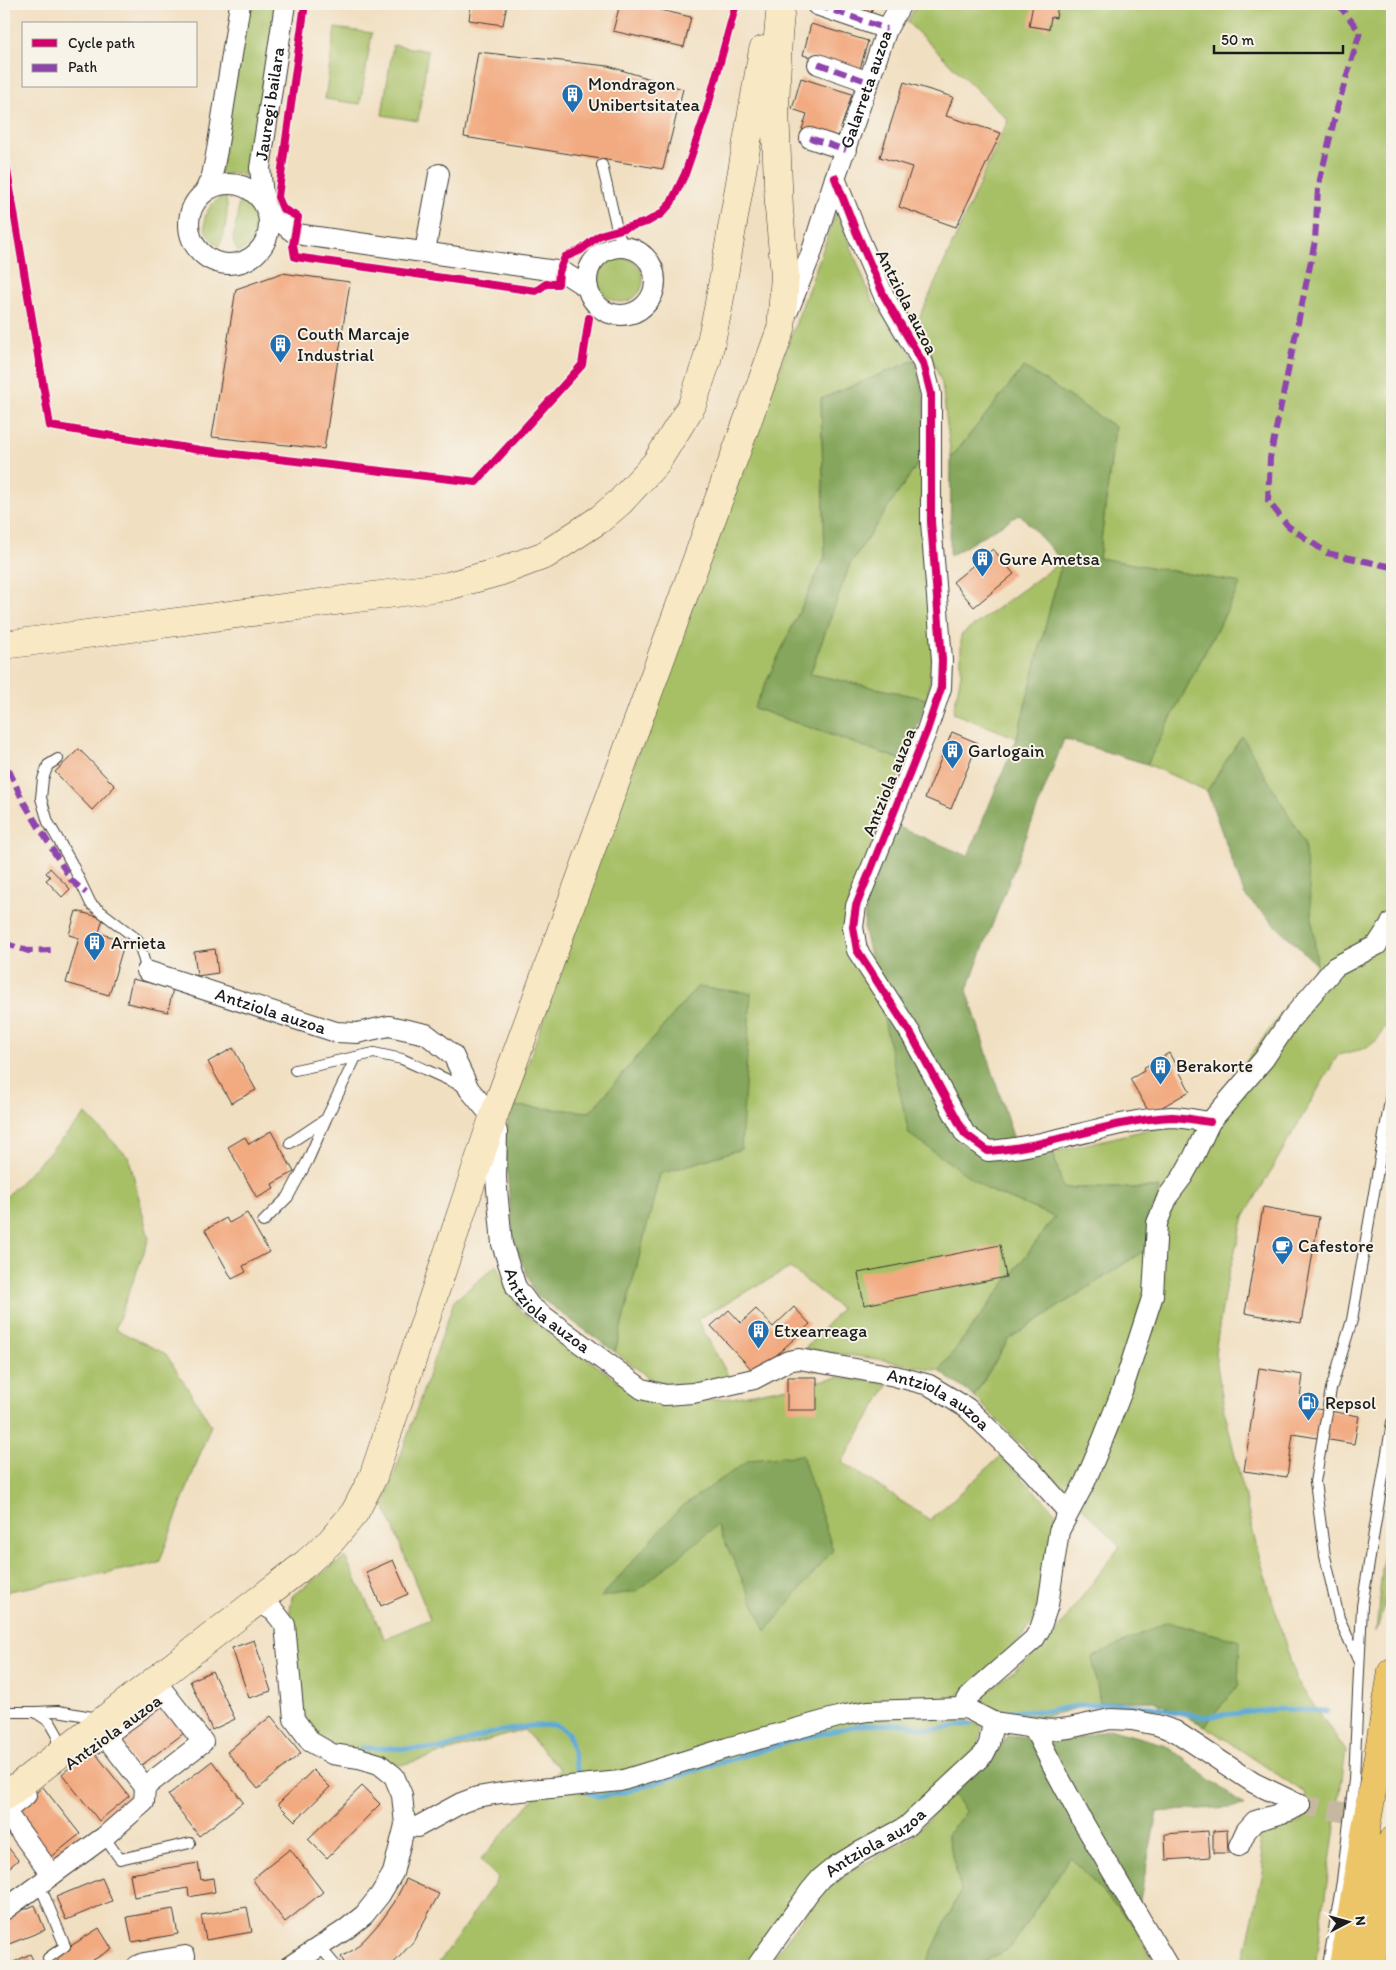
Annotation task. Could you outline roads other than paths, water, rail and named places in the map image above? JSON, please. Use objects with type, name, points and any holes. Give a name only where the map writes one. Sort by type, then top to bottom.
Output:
[{"type":"highway","points":[[1343,1966],[1392,1672]]},
{"type":"highway","points":[[1371,1966],[1392,1841]]},
{"type":"main road","points":[[4,645],[448,586],[502,571],[545,555],[575,536],[614,507],[656,463],[692,405],[707,360],[718,309],[771,4]]},
{"type":"main road","points":[[4,1797],[54,1758],[105,1728],[256,1601],[331,1542],[355,1512],[373,1478],[494,1118],[780,329],[785,275],[779,209],[775,110],[781,4]]},
{"type":"street","points":[[240,4],[212,176],[205,191],[195,202],[190,215],[189,228],[192,240],[200,251],[210,259],[222,264],[237,264],[249,259],[262,247],[267,239],[270,228],[266,208]]},
{"type":"street","name":"Jauregi bailara","points":[[266,208],[260,168],[285,4]]},
{"type":"street","name":"Galarreta auzoa","points":[[780,329],[811,254],[835,178],[887,29],[901,4]]},
{"type":"street","points":[[818,5],[887,29]]},
{"type":"street","points":[[818,64],[869,82]]},
{"type":"street","points":[[810,138],[846,150]]},
{"type":"street","points":[[425,251],[439,174]]},
{"type":"street","name":"Antziola auzoa","points":[[835,178],[884,296],[923,363],[931,394],[931,522],[942,660],[941,688],[927,730],[856,906],[853,927],[857,950],[912,1034],[965,1134],[988,1151],[1010,1150],[1123,1124],[1173,1117],[1210,1122]]},
{"type":"street","points":[[205,191],[219,184],[236,184],[251,189],[266,208],[293,232],[563,272],[588,288]]},
{"type":"street","points":[[262,247],[293,232]]},
{"type":"street","points":[[624,247],[635,250],[647,258],[653,267],[655,288],[646,305],[638,312],[627,315],[613,315],[602,310],[593,300],[588,288],[588,274],[591,265],[600,255],[611,248],[624,247]]},
{"type":"street","points":[[563,272],[596,259]]},
{"type":"street","points":[[968,1709],[966,1702],[970,1695],[1034,1639],[1040,1629],[1051,1586],[1057,1538],[1068,1512],[1085,1482],[1122,1391],[1153,1295],[1154,1245],[1159,1216],[1168,1196],[1194,1156],[1210,1122],[1264,1059],[1290,1020],[1335,967],[1377,945],[1392,922]]},
{"type":"street","name":"Antziola auzoa","points":[[147,971],[336,1032],[357,1033],[389,1026],[426,1034],[453,1055],[469,1089],[494,1118],[497,1132],[496,1178],[502,1244],[516,1287],[530,1306],[642,1389],[665,1395],[693,1393],[754,1379],[788,1361],[799,1359],[895,1376],[930,1385],[967,1408],[1031,1470],[1068,1512]]},
{"type":"street","points":[[256,1601],[274,1611],[286,1625],[294,1719],[311,1742],[332,1754],[359,1758],[379,1764],[394,1776],[402,1795],[406,1824],[393,1873],[380,1895],[364,1915],[301,1963]]},
{"type":"street","name":"Antziola auzoa","points":[[44,1880],[5,1811],[105,1728],[164,1692],[203,1742],[145,1787]]},
{"type":"street","points":[[406,1824],[417,1827],[461,1803],[477,1797],[620,1781],[727,1748],[845,1715],[868,1711],[968,1709],[993,1722],[1034,1729],[1069,1728],[1110,1719],[1132,1720],[1175,1731],[1254,1783],[1300,1805],[1289,1811],[1256,1821],[1246,1831],[1239,1846]]},
{"type":"street","name":"Antziola auzoa","points":[[757,1966],[821,1878],[848,1859],[906,1827],[984,1754],[989,1744],[993,1722]]},
{"type":"street","points":[[4,1910],[104,1837],[144,1802],[145,1787],[105,1728]]},
{"type":"street","points":[[1034,1729],[1079,1814],[1168,1966]]},
{"type":"street","points":[[137,1966],[144,1963],[185,1956]]},
{"type":"lane","points":[[602,165],[617,229],[624,247]]},
{"type":"lane","points":[[58,759],[48,766],[43,779],[41,798],[48,822],[72,862],[91,904],[138,940],[147,971]]},
{"type":"lane","points":[[295,1070],[374,1053],[402,1059],[469,1089]]},
{"type":"lane","points":[[263,1222],[288,1197],[308,1160],[356,1057]]},
{"type":"lane","points":[[1359,1662],[1340,1618],[1325,1556],[1315,1482],[1331,1389],[1352,1320],[1392,1089]]},
{"type":"lane","points":[[290,1142],[326,1119]]},
{"type":"lane","points":[[1328,1966],[1342,1881],[1354,1780],[1362,1606],[1392,1422]]},
{"type":"lane","points":[[4,1712],[58,1712],[105,1728]]},
{"type":"lane","points":[[35,1712],[50,1722],[58,1736],[54,1758]]},
{"type":"lane","points":[[104,1837],[120,1858],[190,1844]]},
{"type":"lane","points":[[44,1880],[44,1895],[65,1946],[48,1958]]},
{"type":"lane","points":[[320,1947],[336,1966]]},
{"type":"waterway","points":[[1004,1714],[1011,1711],[1047,1711],[1081,1705],[1113,1704],[1150,1707],[1204,1717],[1279,1709],[1327,1711]]},
{"type":"waterway","points":[[589,1793],[599,1797],[625,1792],[798,1739],[860,1725],[905,1724],[931,1730],[971,1724]]},
{"type":"waterway","points":[[361,1748],[442,1749],[491,1733],[529,1726],[556,1725],[568,1733],[578,1772]]},
{"type":"tunnel","points":[[1300,1805],[1392,1820]]},
{"type":"place","name":"Mondragon Unibertsitatea","points":[[572,113]]},
{"type":"place","name":"Couth Marcaje Industrial","points":[[281,363]]},
{"type":"place","name":"Gure Ametsa","points":[[983,578]]},
{"type":"place","name":"Garlogain","points":[[952,770]]},
{"type":"place","name":"Arrieta","points":[[95,962]]},
{"type":"place","name":"Berakorte","points":[[1160,1085]]},
{"type":"place","name":"Cafestore","points":[[1282,1265]]},
{"type":"place","name":"Etxearreaga","points":[[758,1350]]},
{"type":"place","name":"Repsol","points":[[1309,1422]]}]
